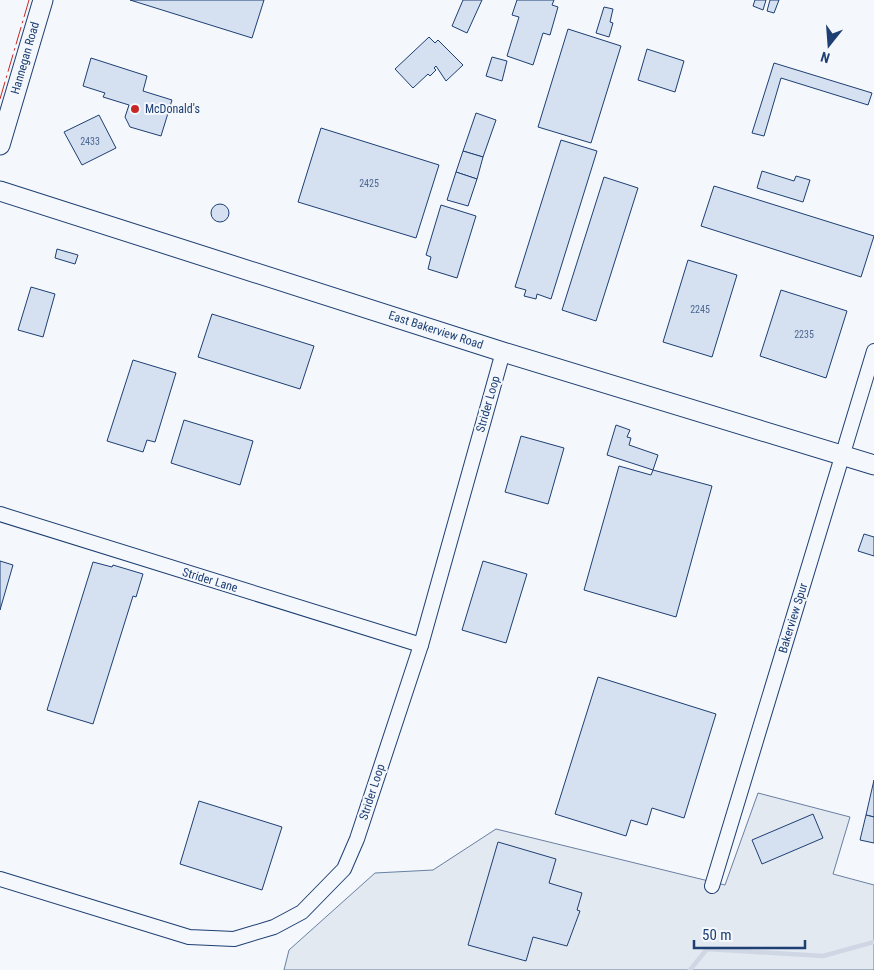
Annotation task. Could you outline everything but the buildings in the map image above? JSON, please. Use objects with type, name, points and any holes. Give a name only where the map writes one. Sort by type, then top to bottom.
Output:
[{"type":"main road","name":"Hannegan Road","points":[[0,145],[43,0]]},
{"type":"main road","name":"East Bakerview Road","points":[[0,191],[503,352],[874,464]]},
{"type":"street","name":"Bakerview Spur","points":[[712,886],[874,351]]},
{"type":"street","name":"Strider Loop","points":[[0,879],[189,937],[234,939],[274,927],[302,912],[344,869],[357,839],[421,645],[503,352]]},
{"type":"street","name":"Strider Lane","points":[[0,514],[421,645]]},
{"type":"shaded area","points":[[758,793],[850,817],[833,874],[874,885],[874,970],[284,970],[289,950],[375,873],[433,870],[496,829],[725,885]]},
{"type":"waterway","points":[[690,970],[707,949],[823,956],[874,942]]},
{"type":"power","points":[[0,99],[29,0]]},
{"type":"place","name":"McDonald's","points":[[135,109]]}]
